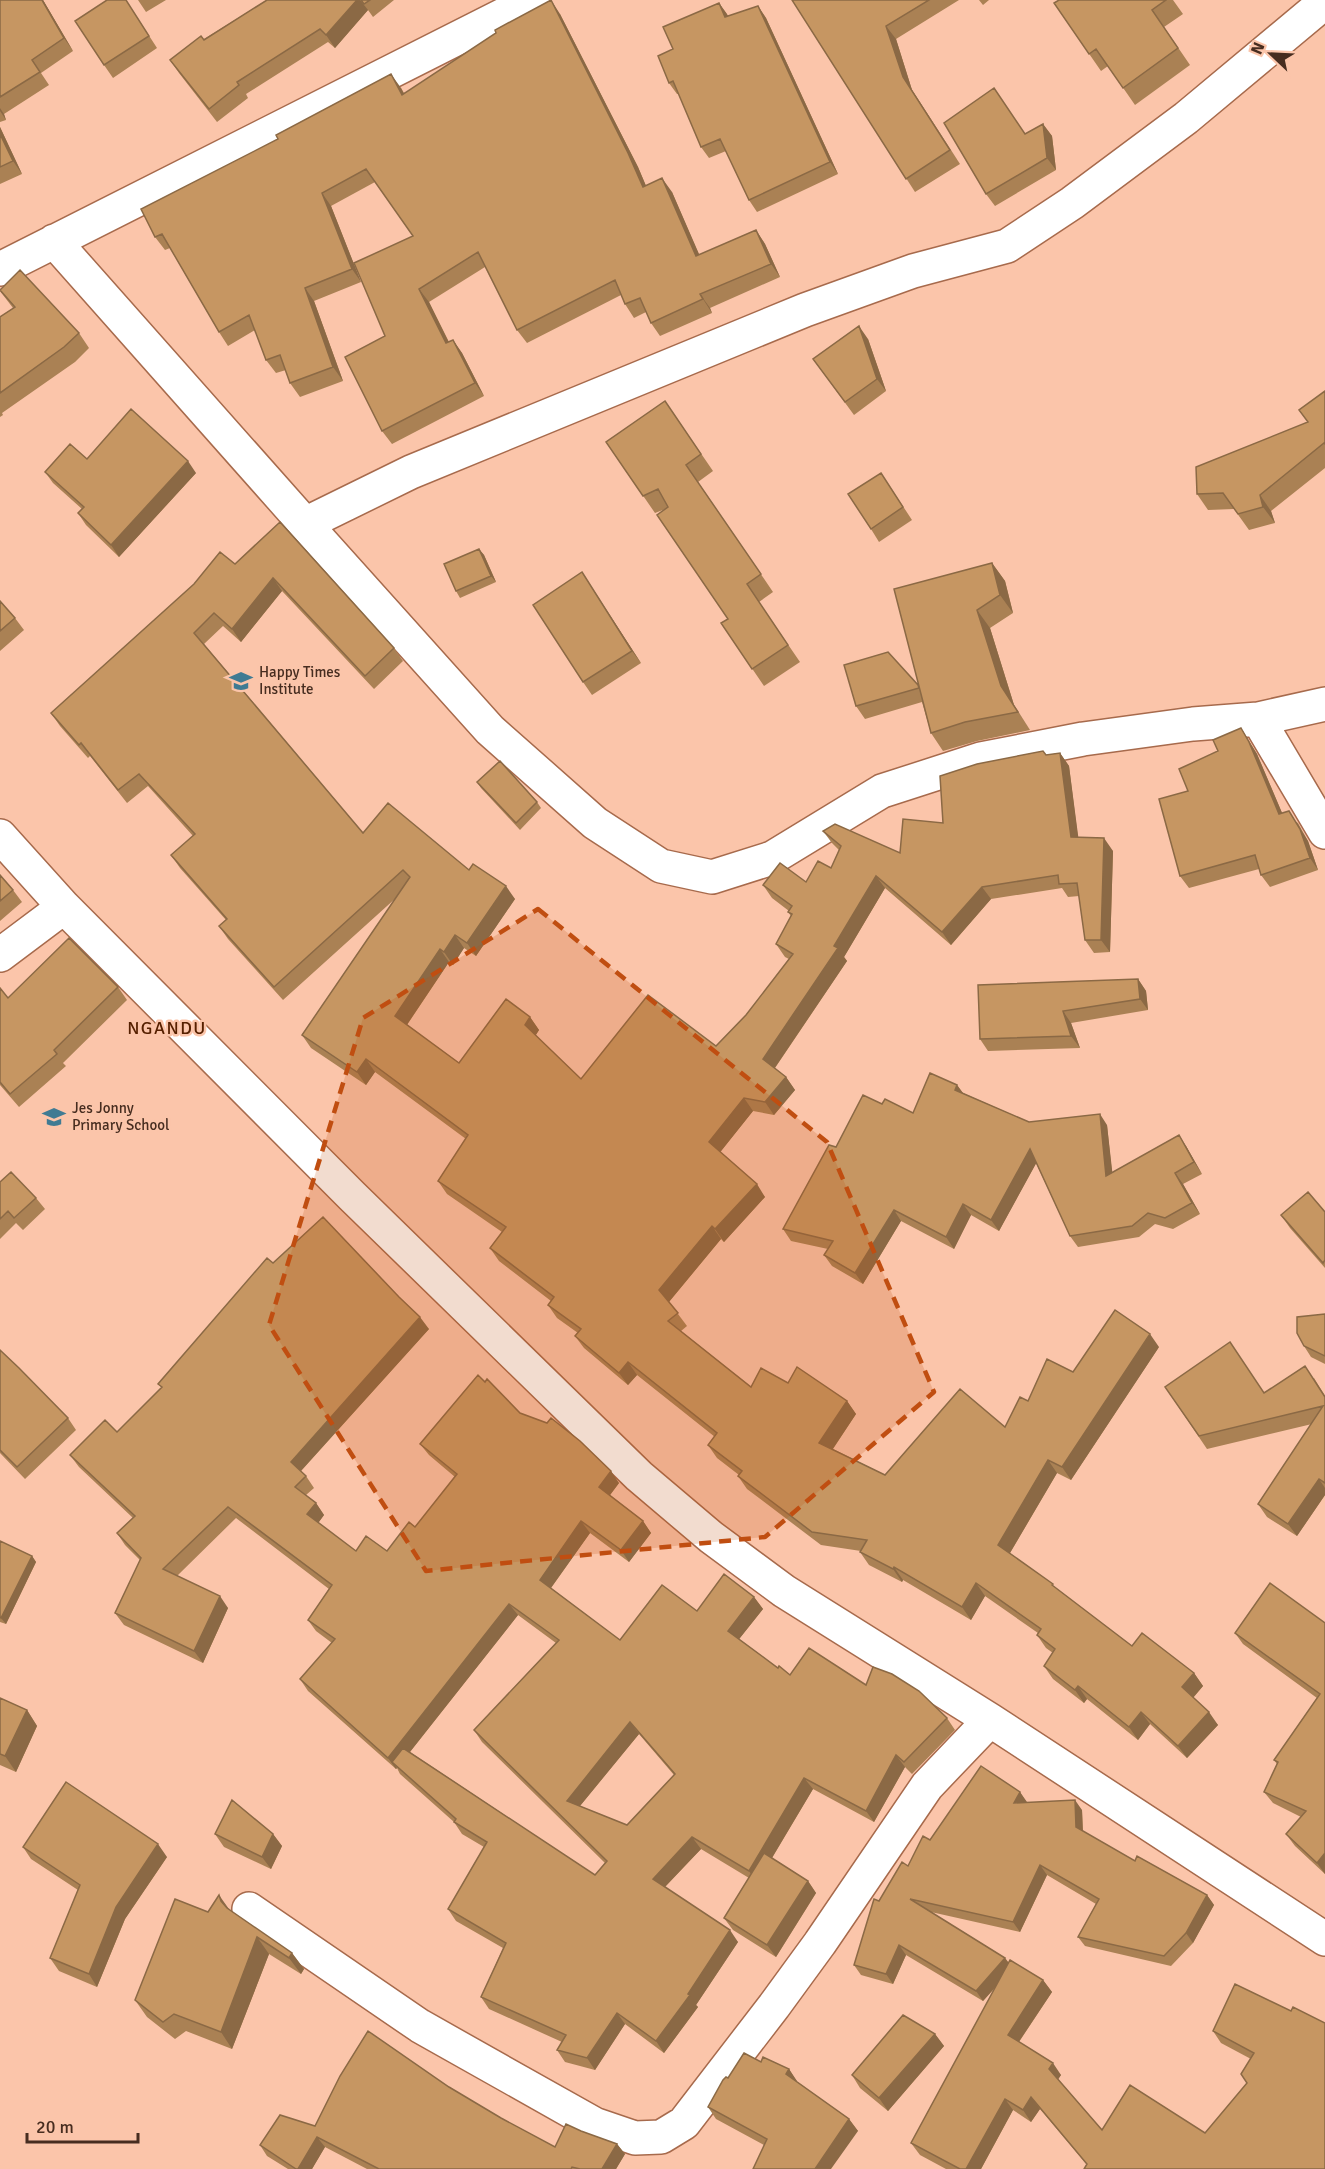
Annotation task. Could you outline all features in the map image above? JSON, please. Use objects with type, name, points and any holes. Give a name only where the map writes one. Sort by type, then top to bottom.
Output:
[{"type":"street","points":[[0,269],[533,0]]},
{"type":"street","points":[[304,524],[411,472],[805,310],[913,271],[1006,246],[1072,203],[1186,118],[1325,2]]},
{"type":"street","points":[[54,241],[490,730],[595,823],[661,866],[712,877],[772,858],[882,791],[981,759],[1083,739],[1193,724],[1258,719],[1325,704]]},
{"type":"street","points":[[1258,719],[1325,832]]},
{"type":"street","points":[[0,836],[64,907],[352,1196],[639,1476],[711,1537],[784,1591],[990,1720],[1325,1939]]},
{"type":"street","points":[[0,955],[64,907]]},
{"type":"street","points":[[249,1909],[420,2026],[594,2124],[635,2138],[661,2138],[684,2123],[820,1943],[927,1786],[990,1720]]},
{"type":"highlighted area","points":[[538,909],[827,1142],[934,1392],[765,1537],[426,1571],[269,1325],[363,1018]]},
{"type":"building","points":[[0,0],[42,0],[64,38],[32,60],[40,72],[0,97]]},
{"type":"building","points":[[107,0],[126,0],[149,36],[104,65],[75,21]]},
{"type":"building","points":[[267,0],[357,0],[326,35],[320,29],[237,82],[239,85],[209,109],[170,60],[201,36],[204,40]]},
{"type":"building","points":[[551,0],[643,187],[662,178],[696,256],[756,230],[771,264],[700,294],[703,299],[651,323],[640,298],[625,304],[615,280],[517,330],[478,252],[419,289],[446,343],[453,340],[475,383],[382,431],[345,357],[385,336],[354,263],[413,236],[366,169],[322,193],[352,269],[305,288],[333,367],[290,383],[280,355],[266,360],[249,315],[219,332],[162,234],[155,237],[141,209],[278,139],[276,135],[391,74],[402,95],[496,33],[495,30]]},
{"type":"building","points":[[792,0],[929,0],[886,26],[903,77],[950,150],[906,179]]},
{"type":"building","points":[[1059,0],[1166,0],[1152,10],[1178,48],[1123,88],[1096,49],[1089,54],[1054,3]]},
{"type":"building","points":[[719,3],[725,17],[758,6],[830,162],[749,200],[720,139],[701,147],[673,81],[669,83],[658,56],[673,49],[663,27]]},
{"type":"building","points":[[994,88],[1025,134],[1043,124],[1047,158],[986,194],[944,123]]},
{"type":"building","points":[[0,134],[13,161],[0,167]]},
{"type":"building","points":[[20,270],[79,333],[64,347],[0,393],[0,317],[15,307],[0,290]]},
{"type":"building","points":[[859,326],[877,379],[845,402],[813,359]]},
{"type":"building","points":[[1325,391],[1325,444],[1260,495],[1263,507],[1238,514],[1223,493],[1197,494],[1196,467],[1308,422],[1299,410]]},
{"type":"building","points":[[665,401],[701,454],[686,465],[761,574],[747,584],[788,645],[752,669],[721,623],[728,619],[657,515],[668,507],[658,489],[643,496],[606,442]]},
{"type":"building","points":[[131,409],[188,461],[111,545],[78,513],[84,507],[45,472],[70,444],[87,459]]},
{"type":"building","points":[[881,473],[903,507],[871,529],[848,494]]},
{"type":"building","points":[[280,522],[394,648],[365,676],[273,578],[232,629],[214,613],[194,633],[363,833],[388,803],[469,870],[473,864],[506,886],[467,943],[455,935],[444,952],[440,949],[395,1016],[459,1063],[506,999],[530,1017],[525,1025],[581,1079],[648,995],[716,1046],[746,1015],[793,954],[776,944],[792,914],[788,912],[792,906],[763,885],[780,863],[806,882],[818,861],[831,868],[841,846],[823,831],[835,824],[900,853],[903,819],[943,823],[940,776],[977,764],[1043,751],[1046,755],[1060,753],[1071,837],[1104,838],[1101,940],[1085,940],[1077,883],[1059,884],[1058,875],[982,887],[942,932],[876,876],[834,946],[838,948],[763,1059],[786,1077],[765,1102],[744,1098],[709,1142],[757,1184],[715,1229],[712,1226],[659,1290],[678,1313],[668,1321],[751,1387],[761,1368],[788,1383],[797,1367],[847,1401],[819,1443],[885,1475],[960,1389],[1005,1427],[1020,1397],[1028,1401],[1047,1359],[1073,1372],[1115,1310],[1150,1334],[1062,1467],[1048,1460],[998,1545],[1053,1584],[1132,1646],[1142,1633],[1194,1673],[1182,1687],[1209,1712],[1178,1746],[1141,1712],[1129,1727],[1078,1686],[1075,1690],[1044,1666],[1055,1649],[1037,1635],[1041,1629],[976,1583],[962,1607],[894,1567],[893,1569],[860,1552],[867,1540],[812,1532],[738,1476],[742,1471],[708,1445],[717,1433],[628,1362],[619,1373],[575,1336],[581,1329],[548,1305],[554,1297],[490,1248],[506,1227],[438,1181],[468,1135],[366,1059],[357,1072],[302,1035],[410,877],[403,870],[274,987],[219,926],[227,919],[171,855],[195,834],[139,774],[118,790],[81,743],[79,745],[51,713],[194,584],[220,552],[235,564]]},
{"type":"building","points":[[479,549],[491,576],[456,591],[444,564]]},
{"type":"building","points":[[992,563],[1000,595],[977,610],[1001,686],[1018,712],[965,722],[931,733],[894,589]]},
{"type":"building","points":[[582,572],[632,651],[583,682],[533,605]]},
{"type":"building","points":[[0,601],[15,618],[0,631]]},
{"type":"building","points":[[888,652],[919,688],[856,706],[844,665]]},
{"type":"building","points":[[1241,728],[1279,814],[1289,811],[1300,829],[1310,858],[1261,875],[1255,855],[1180,876],[1159,799],[1188,791],[1179,769],[1218,751],[1213,740]]},
{"type":"building","points":[[500,761],[537,802],[516,823],[477,782]]},
{"type":"building","points":[[0,875],[13,890],[0,901]]},
{"type":"building","points":[[69,938],[118,987],[54,1050],[57,1054],[10,1094],[0,1082],[0,988],[8,998]]},
{"type":"building","points":[[1138,979],[1140,999],[1063,1011],[1071,1036],[980,1039],[978,985]]},
{"type":"building","points":[[930,1073],[957,1085],[955,1090],[1029,1122],[1100,1114],[1106,1176],[1179,1135],[1194,1162],[1175,1173],[1192,1203],[1165,1218],[1148,1213],[1132,1226],[1070,1236],[1030,1149],[991,1220],[963,1204],[946,1237],[894,1210],[855,1273],[824,1255],[833,1241],[783,1229],[829,1145],[836,1147],[863,1095],[882,1104],[885,1099],[913,1113]]},
{"type":"building","points":[[11,1172],[36,1198],[14,1218],[8,1211],[0,1219],[0,1182]]},
{"type":"building","points":[[1308,1192],[1325,1212],[1325,1260],[1323,1263],[1281,1215]]},
{"type":"building","points":[[323,1217],[420,1317],[291,1462],[306,1476],[295,1487],[316,1503],[307,1514],[356,1551],[366,1536],[387,1551],[409,1522],[415,1527],[457,1474],[420,1444],[478,1375],[485,1382],[487,1379],[520,1413],[547,1423],[551,1418],[580,1441],[611,1471],[599,1487],[643,1521],[621,1550],[581,1521],[540,1580],[620,1640],[662,1585],[697,1611],[724,1574],[754,1597],[728,1631],[778,1668],[779,1666],[790,1675],[809,1648],[866,1685],[873,1667],[892,1674],[919,1691],[947,1718],[904,1762],[896,1755],[866,1811],[804,1778],[749,1871],[692,1837],[653,1879],[730,1930],[688,1994],[690,1995],[656,2041],[617,2013],[587,2058],[557,2050],[566,2035],[481,1997],[506,1943],[448,1909],[487,1842],[454,1822],[456,1819],[392,1762],[403,1748],[595,1875],[607,1861],[474,1730],[559,1640],[509,1604],[388,1758],[300,1679],[335,1639],[308,1620],[332,1585],[228,1507],[163,1569],[220,1596],[194,1651],[115,1613],[141,1558],[117,1533],[135,1516],[70,1455],[105,1420],[117,1432],[162,1387],[158,1384],[267,1258],[273,1263]],"holes":[[[630,1722],[675,1774],[627,1825],[567,1801]]]},
{"type":"building","points":[[1325,1314],[1325,1356],[1304,1346],[1297,1333],[1297,1317]]},
{"type":"building","points":[[1230,1342],[1264,1393],[1305,1366],[1325,1397],[1325,1483],[1319,1479],[1288,1524],[1258,1504],[1323,1406],[1199,1436],[1165,1387]]},
{"type":"building","points":[[0,1350],[68,1418],[17,1467],[0,1450]]},
{"type":"building","points":[[0,1541],[32,1556],[1,1618],[0,1617]]},
{"type":"building","points":[[1270,1583],[1325,1623],[1325,1853],[1317,1863],[1286,1834],[1306,1811],[1264,1792],[1278,1762],[1274,1760],[1320,1694],[1235,1633]]},
{"type":"building","points":[[0,1698],[27,1710],[5,1756],[0,1754]]},
{"type":"building","points":[[981,1766],[1020,1792],[1014,1803],[1075,1800],[1076,1827],[1135,1861],[1137,1856],[1207,1895],[1186,1933],[1164,1956],[1078,1937],[1099,1899],[1040,1865],[1013,1922],[910,1899],[1005,1958],[976,1991],[899,1945],[886,1974],[854,1965],[874,1899],[879,1901],[902,1862],[908,1866],[923,1836],[930,1840]]},
{"type":"building","points":[[66,1782],[158,1844],[116,1907],[89,1974],[50,1958],[80,1885],[23,1847]]},
{"type":"building","points":[[232,1800],[273,1834],[262,1857],[215,1834]]},
{"type":"building","points":[[764,1853],[808,1881],[767,1945],[724,1918]]},
{"type":"building","points":[[219,1895],[227,1908],[292,1953],[289,1958],[257,1937],[221,2032],[174,2014],[163,2022],[135,2000],[175,1899],[208,1912]]},
{"type":"building","points":[[1010,1960],[1043,1980],[1008,2035],[1053,2063],[1049,2069],[1102,2130],[1130,2085],[1205,2133],[1247,2083],[1241,2074],[1254,2053],[1213,2031],[1235,1984],[1291,2011],[1293,2007],[1325,2023],[1325,2169],[1084,2169],[1087,2164],[1031,2097],[1023,2110],[1005,2099],[966,2169],[960,2169],[911,2143]]},
{"type":"building","points":[[903,2015],[935,2034],[879,2098],[852,2075]]},
{"type":"building","points":[[368,2031],[449,2087],[555,2147],[566,2124],[617,2144],[602,2169],[572,2167],[571,2169],[379,2169],[317,2137],[296,2169],[260,2145],[280,2115],[315,2126],[340,2076]]},
{"type":"building","points":[[744,2053],[761,2062],[763,2057],[789,2069],[786,2074],[849,2119],[815,2169],[753,2169],[767,2139],[708,2107],[723,2080],[728,2078]]},
{"type":"place","name":"Happy Times Institute","points":[[241,681]]},
{"type":"place","name":"Jes Jonny Primary School","points":[[54,1117]]},
{"type":"district","name":"NGANDU","points":[[167,1028]]}]
